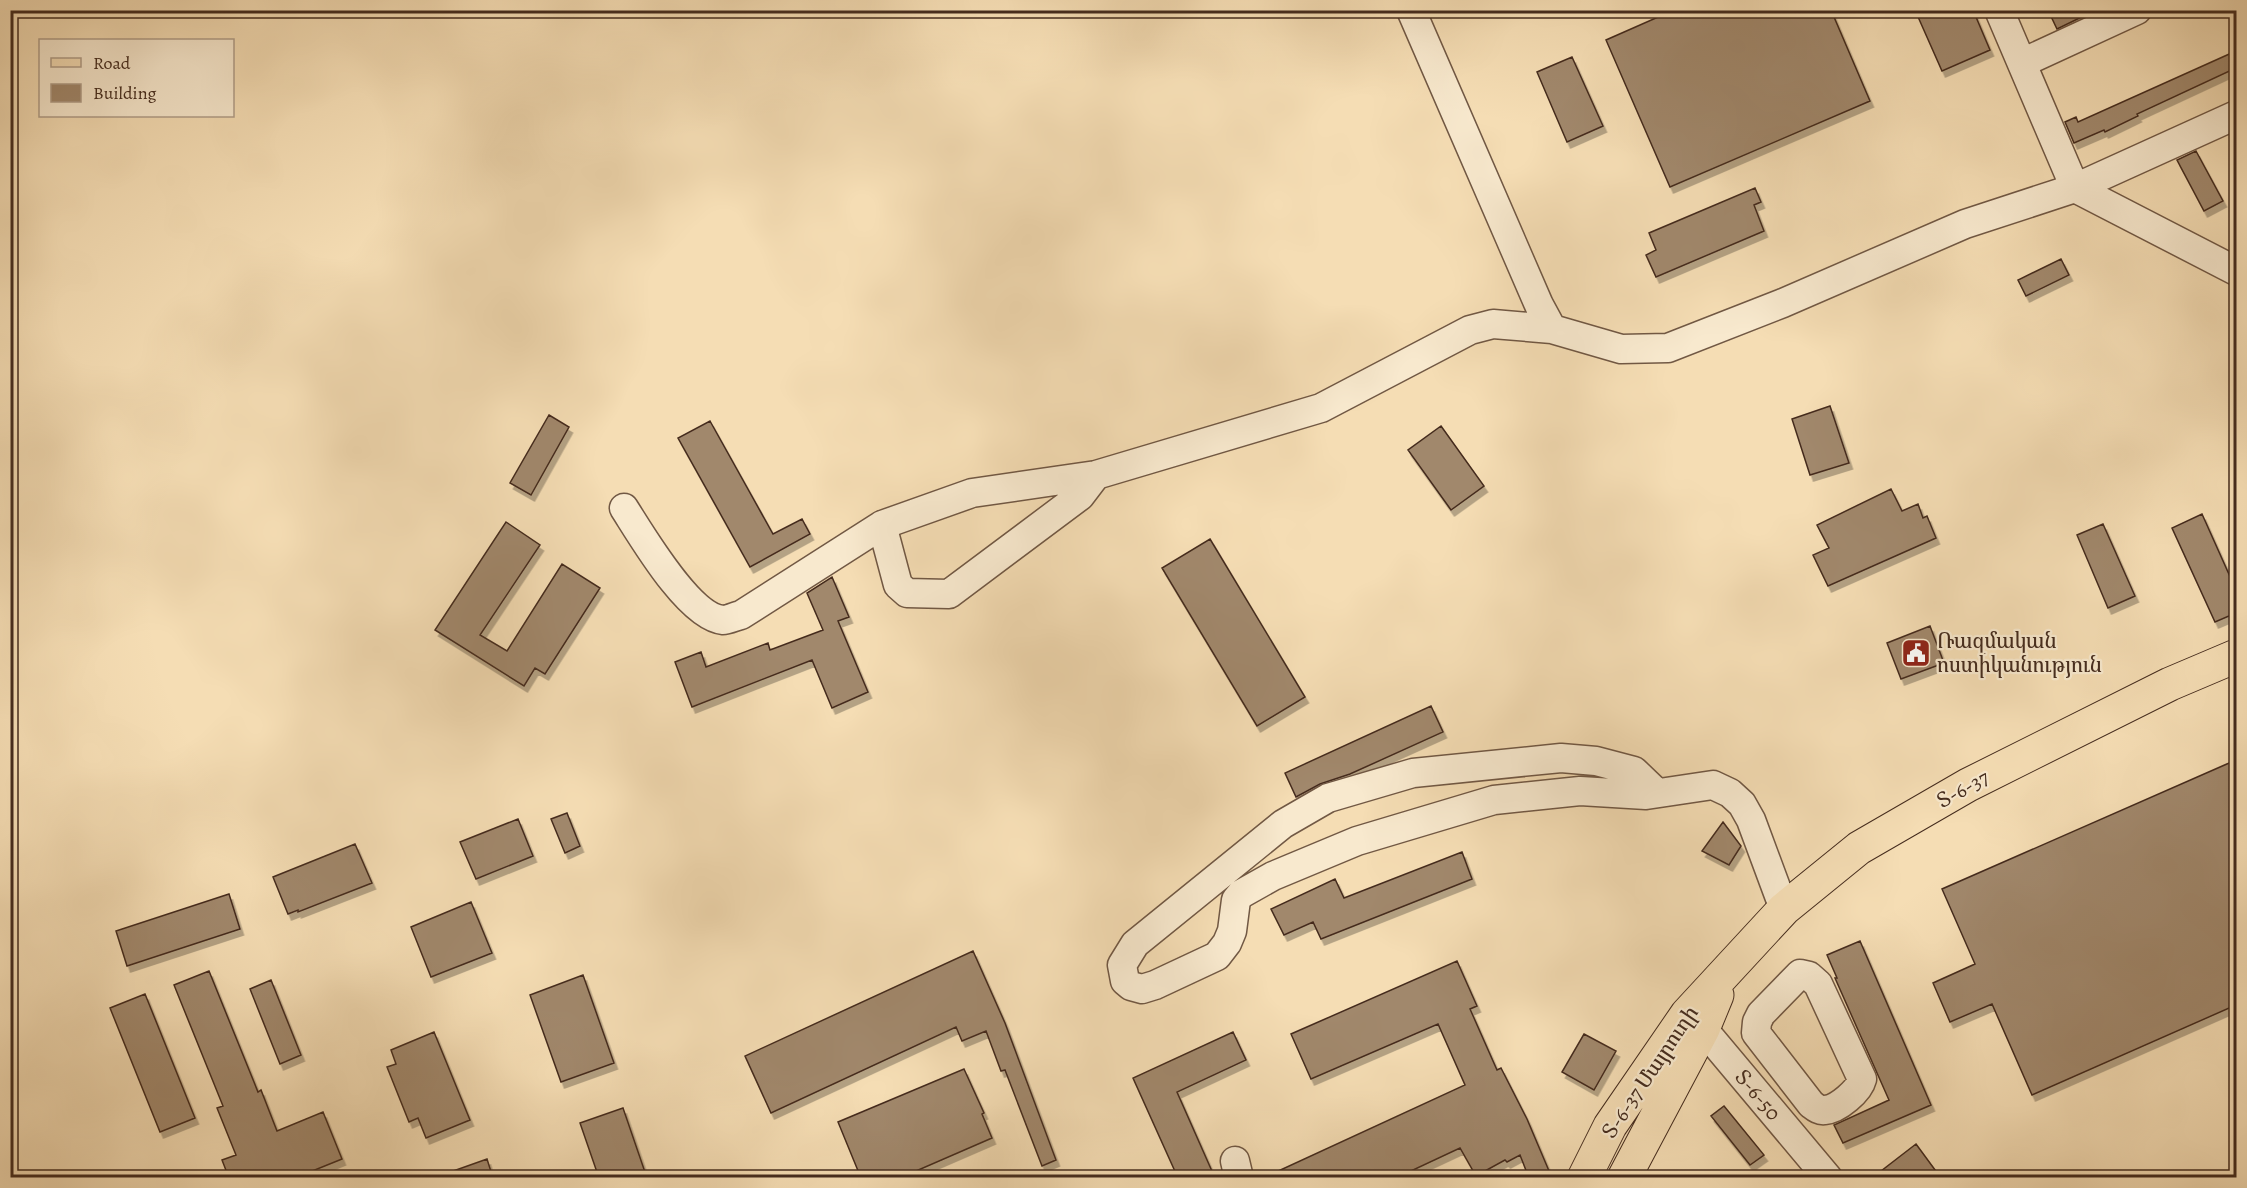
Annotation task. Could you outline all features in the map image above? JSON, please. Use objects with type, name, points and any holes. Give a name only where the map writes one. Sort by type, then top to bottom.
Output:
[{"type":"main road","name":"Տ-6-37","points":[[1725,973],[1784,909],[1859,848],[1968,785],[2170,684],[2236,656]]},
{"type":"main road","name":"Տ-6-37 Մայրուղի","points":[[1624,1178],[1695,1022],[1725,973]]},
{"type":"main road","name":"Տ-6-37 Մայրուղի","points":[[1584,1178],[1610,1126],[1695,1022]]},
{"type":"street","points":[[1411,10],[1539,305],[1552,329]]},
{"type":"street","points":[[1999,10],[2075,188],[2236,271]]},
{"type":"street","points":[[2022,63],[2137,10]]},
{"type":"street","points":[[624,508],[679,589],[700,610],[723,620],[741,615],[882,525],[972,493],[1096,475],[1321,408],[1470,330],[1493,324],[1552,329],[1621,349],[1668,348],[1783,303],[1965,224],[2075,188],[2236,115]]},
{"type":"street","points":[[882,525],[898,585],[907,593],[949,594],[1080,496],[1096,475]]},
{"type":"street","points":[[1657,793],[1634,771],[1596,761],[1561,758],[1413,773],[1328,798],[1284,824],[1136,944],[1122,965],[1125,981],[1131,986],[1142,989],[1155,986],[1217,956],[1227,943],[1232,931],[1236,900],[1241,894],[1273,876],[1357,841],[1494,800],[1580,791],[1646,795],[1713,785],[1730,793],[1742,804],[1751,820],[1784,909]]},
{"type":"street","name":"Տ-6-50","points":[[1695,1022],[1828,1178]]},
{"type":"street","points":[[1755,1093],[1784,1069]]},
{"type":"building","points":[[1674,10],[1831,10],[1870,101],[1670,187],[1606,40]]},
{"type":"building","points":[[1915,10],[1973,10],[1990,50],[1942,71]]},
{"type":"building","points":[[2048,10],[2096,10],[2057,29]]},
{"type":"building","points":[[2236,51],[2236,68],[2137,114],[2138,116],[2105,132],[2104,130],[2074,143],[2065,122],[2076,117],[2078,122]]},
{"type":"building","points":[[1572,57],[1603,126],[1567,142],[1537,72]]},
{"type":"building","points":[[2196,151],[2223,201],[2204,211],[2177,160]]},
{"type":"building","points":[[1755,188],[1761,202],[1754,205],[1764,231],[1656,277],[1646,255],[1656,250],[1649,233]]},
{"type":"building","points":[[2061,259],[2069,275],[2026,296],[2018,280]]},
{"type":"building","points":[[1830,406],[1849,463],[1810,475],[1792,419]]},
{"type":"building","points":[[549,415],[569,427],[531,495],[510,483]]},
{"type":"building","points":[[710,421],[773,534],[802,519],[810,534],[750,567],[678,438]]},
{"type":"building","points":[[1441,426],[1484,486],[1451,510],[1408,450]]},
{"type":"building","points":[[1891,489],[1902,511],[1918,504],[1923,518],[1927,516],[1936,538],[1828,586],[1813,555],[1829,548],[1817,525]]},
{"type":"building","points":[[2202,514],[2236,590],[2236,613],[2215,622],[2172,528]]},
{"type":"building","points":[[506,522],[540,545],[480,635],[507,651],[562,564],[600,588],[545,674],[535,668],[524,686],[435,630]]},
{"type":"building","points":[[2103,524],[2135,596],[2108,608],[2077,535]]},
{"type":"building","points":[[1210,539],[1305,697],[1257,726],[1162,568]]},
{"type":"building","points":[[832,577],[849,617],[838,621],[868,692],[832,708],[812,660],[692,707],[675,662],[701,652],[706,667],[768,643],[770,650],[823,630],[807,593]]},
{"type":"building","name":"Ռազմական ոստիկանություն","points":[[1930,626],[1944,663],[1901,679],[1887,643]]},
{"type":"building","points":[[1431,706],[1443,732],[1350,774],[1320,784],[1296,797],[1285,773]]},
{"type":"building","points":[[2236,760],[2236,1005],[2032,1095],[1992,1004],[1950,1022],[1933,983],[1975,964],[1942,889]]},
{"type":"building","points":[[567,813],[580,846],[565,853],[551,819]]},
{"type":"building","points":[[518,819],[533,856],[476,879],[460,842]]},
{"type":"building","points":[[1723,822],[1741,846],[1729,865],[1702,851]]},
{"type":"building","points":[[355,844],[372,883],[288,914],[273,877]]},
{"type":"building","points":[[1462,852],[1472,879],[1321,939],[1313,922],[1284,935],[1271,909],[1335,879],[1344,898]]},
{"type":"building","points":[[229,894],[240,929],[127,966],[116,931]]},
{"type":"building","points":[[471,902],[492,953],[431,977],[411,927]]},
{"type":"building","points":[[1860,941],[1931,1105],[1843,1143],[1834,1125],[1889,1100],[1827,955]]},
{"type":"building","points":[[973,951],[1005,1023],[1056,1160],[1042,1166],[1005,1070],[1001,1071],[986,1031],[962,1041],[956,1027],[771,1113],[745,1056]]},
{"type":"building","points":[[1457,961],[1477,1006],[1470,1009],[1497,1070],[1501,1068],[1527,1119],[1552,1178],[1529,1178],[1520,1155],[1507,1162],[1505,1160],[1476,1176],[1460,1148],[1396,1178],[1263,1178],[1465,1085],[1438,1024],[1311,1079],[1291,1034]]},
{"type":"building","points":[[209,971],[258,1092],[261,1090],[277,1131],[323,1112],[342,1159],[295,1178],[229,1178],[222,1160],[236,1155],[217,1108],[223,1106],[174,985]]},
{"type":"building","points":[[583,975],[614,1063],[561,1082],[530,995]]},
{"type":"building","points":[[271,980],[301,1055],[280,1064],[250,989]]},
{"type":"building","points":[[145,994],[195,1118],[160,1132],[110,1008]]},
{"type":"building","points":[[434,1032],[470,1120],[426,1138],[418,1118],[409,1122],[387,1067],[396,1064],[391,1050]]},
{"type":"building","points":[[1233,1032],[1246,1060],[1177,1092],[1215,1178],[1178,1178],[1133,1078]]},
{"type":"building","points":[[1584,1034],[1616,1051],[1594,1090],[1562,1072]]},
{"type":"building","points":[[964,1069],[984,1113],[982,1114],[992,1138],[900,1178],[861,1178],[838,1122]]},
{"type":"building","points":[[1724,1106],[1764,1155],[1750,1165],[1711,1116]]},
{"type":"building","points":[[623,1108],[647,1178],[599,1178],[580,1123]]},
{"type":"building","points":[[1916,1144],[1941,1178],[1872,1178]]},
{"type":"building","points":[[487,1159],[493,1178],[443,1178],[442,1175]]},
{"type":"place","name":"Ռազմական ոստիկանություն","points":[[1916,653]]}]
